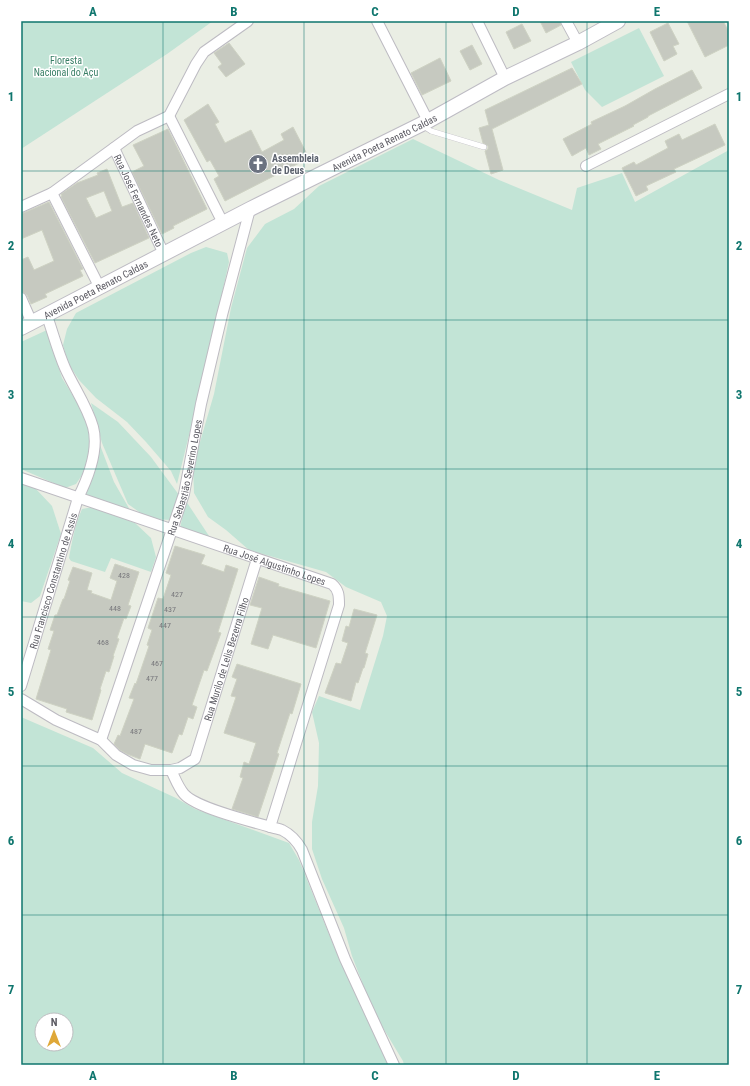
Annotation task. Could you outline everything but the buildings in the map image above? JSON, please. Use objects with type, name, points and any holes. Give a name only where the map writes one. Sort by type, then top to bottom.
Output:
[{"type":"main road","name":"Avenida Poeta Renato Caldas","points":[[27,326],[250,209],[425,123],[505,78],[578,43],[618,21]]},
{"type":"street","points":[[21,207],[52,193],[137,131],[168,116],[204,52],[248,21]]},
{"type":"street","points":[[377,21],[425,123]]},
{"type":"street","points":[[477,21],[505,78]]},
{"type":"street","points":[[566,21],[578,43]]},
{"type":"street","points":[[586,166],[729,94]]},
{"type":"street","points":[[168,116],[223,223]]},
{"type":"street","name":"Rua José Fernandes Neto","points":[[114,148],[164,254]]},
{"type":"street","points":[[52,193],[100,288]]},
{"type":"street","name":"Rua Sebastião Severino Lopes","points":[[101,740],[184,494],[203,397],[222,315],[250,209]]},
{"type":"street","points":[[21,298],[27,326]]},
{"type":"street","name":"Rua Francisco Constantino de Assis","points":[[21,686],[78,498],[90,465],[94,439],[93,428],[87,412],[65,368],[46,316]]},
{"type":"street","name":"Rua José Algustinho Lopes","points":[[21,478],[332,584],[337,588],[339,605],[270,827]]},
{"type":"street","name":"Rua Murilo de Lelis Bezerra Filho","points":[[171,770],[180,768],[195,759],[257,559]]},
{"type":"street","points":[[21,699],[56,720],[101,740],[116,755],[133,765],[151,770],[171,770],[184,795],[190,800],[210,809],[290,834],[297,841],[302,850],[345,958],[394,1065]]},
{"type":"lane","points":[[425,123],[431,131],[484,147]]},
{"type":"green space","name":"Floresta Nacional do Açu","points":[[21,21],[213,21],[167,54],[21,149]]},
{"type":"green space","points":[[639,28],[664,76],[602,107],[585,90],[571,62]]},
{"type":"green space","points":[[413,139],[499,180],[572,210],[577,188],[622,173],[635,202],[729,150],[729,1065],[404,1065],[374,1013],[352,956],[344,928],[322,879],[312,849],[312,822],[318,786],[319,743],[312,712],[319,696],[360,710],[383,636],[387,616],[381,602],[346,587],[326,572],[249,550],[208,517],[194,493],[193,466],[214,394],[231,308],[247,248],[265,224],[294,209],[319,186]]},
{"type":"green space","points":[[206,247],[227,253],[229,262],[206,366],[177,484],[171,471],[146,442],[127,422],[96,398],[79,380],[68,363],[63,345],[67,329],[76,313],[191,253]]},
{"type":"green space","points":[[47,330],[62,378],[80,407],[90,431],[91,456],[84,472],[76,484],[65,488],[21,469],[21,342]]},
{"type":"green space","points":[[91,403],[118,422],[151,457],[179,495],[172,520],[149,519],[128,504],[102,443]]},
{"type":"green space","points":[[100,445],[114,482],[130,510],[84,495]]},
{"type":"green space","points":[[21,482],[35,488],[52,506],[61,534],[40,596],[31,603],[21,601]]},
{"type":"green space","points":[[186,501],[211,539],[180,528]]},
{"type":"green space","points":[[93,507],[135,523],[151,538],[156,557],[151,572],[111,558],[105,572],[71,561],[69,558],[74,533],[82,509]]},
{"type":"green space","points":[[21,717],[93,748],[122,773],[176,798],[195,809],[289,843],[299,860],[335,949],[391,1065],[21,1065]]},
{"type":"place","name":"Assembleia de Deus","points":[[258,164]]}]
